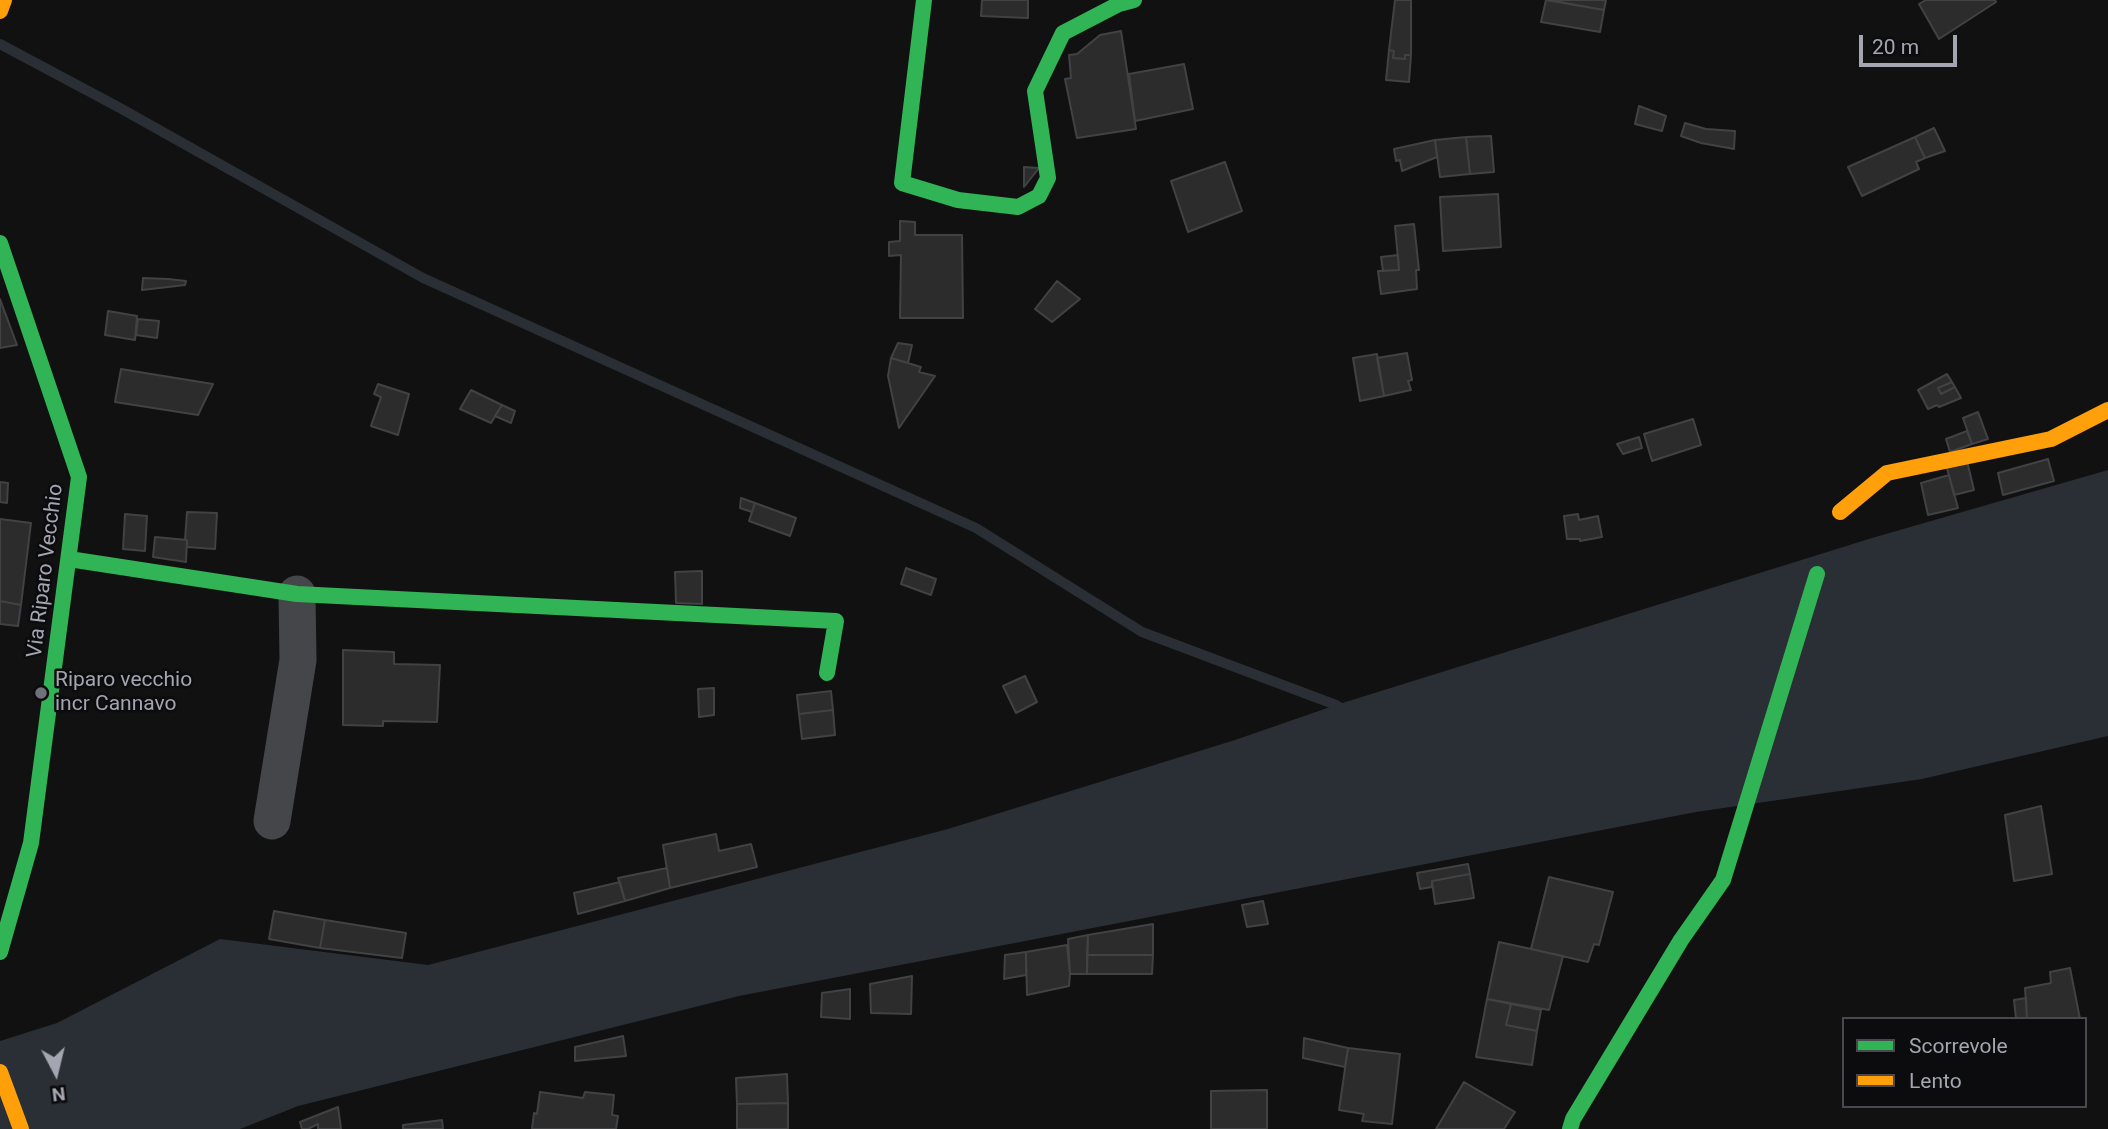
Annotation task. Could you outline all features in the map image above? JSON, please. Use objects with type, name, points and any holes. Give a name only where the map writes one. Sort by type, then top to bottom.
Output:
[{"type":"street","points":[[0,11],[4,0]]},
{"type":"street","points":[[924,0],[902,183],[958,200],[1018,207],[1039,196],[1048,178],[1035,91],[1063,33],[1119,4],[1134,0]]},
{"type":"street","name":"Via Riparo Vecchio","points":[[0,952],[6,910],[32,843],[79,478],[3,258]]},
{"type":"street","points":[[1840,512],[1888,473],[2051,439],[2108,410]]},
{"type":"street","points":[[69,559],[297,594],[836,621],[827,673]]},
{"type":"street","points":[[1570,1129],[1573,1119],[1681,940],[1723,880],[1817,574]]},
{"type":"street","points":[[272,821],[298,660],[297,594]]},
{"type":"street","points":[[0,1072],[21,1129]]},
{"type":"shaded area","points":[[2108,470],[2108,736],[1922,779],[1696,812],[739,996],[298,1106],[240,1129],[0,1129],[0,1041],[57,1023],[220,939],[428,965],[948,829],[1872,538]]},
{"type":"building","points":[[982,0],[1028,0],[1028,18],[981,16]]},
{"type":"building","points":[[1395,0],[1411,0],[1411,55],[1405,55],[1405,59],[1393,58],[1394,51],[1389,50]]},
{"type":"building","points":[[1546,0],[1604,10],[1600,32],[1541,22]]},
{"type":"building","points":[[1549,0],[1606,0],[1604,10]]},
{"type":"building","points":[[1926,0],[1996,2],[1939,39],[1919,4]]},
{"type":"building","points":[[1121,31],[1136,129],[1077,138],[1065,79],[1071,78],[1069,55],[1077,54],[1100,35]]},
{"type":"building","points":[[1389,50],[1394,51],[1393,58],[1405,59],[1405,55],[1411,55],[1409,82],[1386,80]]},
{"type":"building","points":[[1184,64],[1193,109],[1135,121],[1129,74]]},
{"type":"building","points":[[1639,106],[1666,116],[1662,131],[1635,124]]},
{"type":"building","points":[[1685,123],[1706,129],[1735,131],[1734,149],[1681,136]]},
{"type":"building","points":[[1934,128],[1945,151],[1925,158],[1915,137]]},
{"type":"building","points":[[1491,136],[1494,172],[1470,174],[1466,137]]},
{"type":"building","points":[[1466,137],[1470,174],[1440,177],[1435,140]]},
{"type":"building","points":[[1915,137],[1925,158],[1916,162],[1919,169],[1862,196],[1848,167]]},
{"type":"building","points":[[1435,140],[1437,157],[1402,171],[1400,160],[1396,161],[1394,149]]},
{"type":"building","points":[[1225,162],[1242,211],[1188,232],[1171,181]]},
{"type":"building","points":[[1024,167],[1039,168],[1024,187]]},
{"type":"building","points":[[1498,194],[1501,247],[1443,251],[1440,197]]},
{"type":"building","points":[[900,221],[915,222],[915,235],[962,235],[963,318],[900,318],[901,255],[889,256],[889,242],[900,241]]},
{"type":"building","points":[[1414,224],[1419,270],[1416,270],[1417,289],[1381,294],[1378,271],[1399,270],[1395,226]]},
{"type":"building","points":[[1398,255],[1399,270],[1383,271],[1381,257]]},
{"type":"building","points":[[143,278],[186,281],[185,285],[142,290]]},
{"type":"building","points":[[1057,281],[1080,299],[1052,322],[1035,309]]},
{"type":"building","points":[[0,299],[17,345],[0,348]]},
{"type":"building","points":[[108,311],[137,316],[135,340],[105,335]]},
{"type":"building","points":[[138,319],[159,321],[157,338],[136,335]]},
{"type":"building","points":[[898,343],[912,345],[908,363],[891,358]]},
{"type":"building","points":[[1407,353],[1411,390],[1384,396],[1377,358]]},
{"type":"building","points":[[1377,354],[1384,396],[1360,401],[1353,358]]},
{"type":"building","points":[[891,358],[921,367],[919,372],[935,376],[899,428],[888,376]]},
{"type":"building","points":[[121,369],[213,384],[198,415],[115,402]]},
{"type":"building","points":[[1947,374],[1952,382],[1938,388],[1941,394],[1955,387],[1961,398],[1928,409],[1918,390]]},
{"type":"building","points":[[1952,382],[1955,387],[1941,394],[1938,388]]},
{"type":"building","points":[[378,384],[409,394],[398,435],[371,426],[381,397],[374,394]]},
{"type":"building","points":[[471,390],[502,405],[491,423],[460,409]]},
{"type":"building","points":[[502,405],[515,411],[511,423],[495,416]]},
{"type":"building","points":[[1978,412],[1988,439],[1972,444],[1963,418]]},
{"type":"building","points":[[1693,419],[1701,445],[1652,461],[1644,434]]},
{"type":"building","points":[[1967,431],[1972,444],[1950,452],[1946,439]]},
{"type":"building","points":[[1639,437],[1642,448],[1623,454],[1617,444]]},
{"type":"building","points":[[2048,459],[2054,481],[2003,495],[1998,473]]},
{"type":"building","points":[[1967,461],[1974,490],[1954,495],[1947,468]]},
{"type":"building","points":[[1949,475],[1958,508],[1928,515],[1921,483]]},
{"type":"building","points":[[0,482],[8,483],[7,503],[0,502]]},
{"type":"building","points":[[741,498],[755,503],[752,512],[740,508]]},
{"type":"building","points":[[755,503],[796,518],[790,536],[749,521]]},
{"type":"building","points":[[187,512],[217,513],[215,549],[187,547]]},
{"type":"building","points":[[125,514],[147,516],[145,551],[123,549]]},
{"type":"building","points":[[1578,514],[1579,520],[1598,516],[1602,537],[1580,541],[1567,539],[1564,516]]},
{"type":"building","points":[[0,519],[31,523],[21,605],[0,601]]},
{"type":"building","points":[[155,537],[187,540],[186,562],[153,557]]},
{"type":"building","points":[[906,568],[936,579],[931,595],[901,584]]},
{"type":"building","points":[[702,571],[702,604],[676,603],[675,572]]},
{"type":"building","points":[[0,601],[21,605],[18,626],[0,624]]},
{"type":"building","points":[[343,650],[394,652],[394,664],[440,665],[437,722],[383,721],[383,726],[343,725]]},
{"type":"building","points":[[1025,676],[1037,702],[1016,713],[1003,686]]},
{"type":"building","points":[[714,688],[714,715],[699,717],[698,689]]},
{"type":"building","points":[[831,691],[833,710],[799,714],[797,695]]},
{"type":"building","points":[[833,710],[835,735],[802,739],[799,714]]},
{"type":"building","points":[[2041,806],[2052,874],[2014,881],[2005,815]]},
{"type":"building","points":[[716,834],[719,851],[751,844],[757,867],[670,888],[663,845]]},
{"type":"building","points":[[1468,864],[1470,874],[1432,881],[1432,887],[1420,889],[1417,873]]},
{"type":"building","points":[[667,868],[670,888],[625,901],[618,878]]},
{"type":"building","points":[[1470,874],[1474,898],[1435,904],[1432,881]]},
{"type":"building","points":[[1549,877],[1613,892],[1599,945],[1594,944],[1588,962],[1531,949]]},
{"type":"building","points":[[620,882],[625,901],[578,914],[574,893]]},
{"type":"building","points":[[1263,901],[1268,924],[1247,927],[1242,905]]},
{"type":"building","points":[[274,911],[325,920],[320,948],[269,939]]},
{"type":"building","points":[[325,920],[406,933],[402,958],[320,948]]},
{"type":"building","points":[[1153,924],[1153,955],[1087,955],[1088,935]]},
{"type":"building","points":[[1088,935],[1087,974],[1070,974],[1068,939]]},
{"type":"building","points":[[1499,942],[1563,956],[1549,1010],[1487,999]]},
{"type":"building","points":[[1067,945],[1069,986],[1027,995],[1026,952]]},
{"type":"building","points":[[1026,952],[1026,975],[1004,979],[1005,955]]},
{"type":"building","points":[[1087,955],[1153,955],[1152,974],[1087,974]]},
{"type":"building","points":[[2070,968],[2080,1017],[2027,1017],[2025,988],[2051,983],[2050,972]]},
{"type":"building","points":[[912,976],[911,1014],[871,1013],[870,984]]},
{"type":"building","points":[[850,989],[850,1019],[821,1017],[822,993]]},
{"type":"building","points":[[2026,998],[2027,1017],[2016,1017],[2014,1000]]},
{"type":"building","points":[[1487,999],[1511,1004],[1506,1025],[1537,1031],[1532,1065],[1476,1057]]},
{"type":"building","points":[[1511,1004],[1541,1010],[1537,1031],[1506,1025]]},
{"type":"building","points":[[623,1036],[626,1056],[575,1061],[575,1047]]},
{"type":"building","points":[[1304,1038],[1348,1048],[1345,1067],[1303,1058]]},
{"type":"building","points":[[1348,1048],[1400,1054],[1392,1124],[1362,1121],[1364,1114],[1339,1110]]},
{"type":"building","points":[[787,1074],[788,1103],[737,1104],[736,1078]]},
{"type":"building","points":[[1464,1082],[1515,1112],[1504,1129],[1436,1129]]},
{"type":"building","points":[[1267,1090],[1267,1129],[1211,1129],[1211,1091]]},
{"type":"building","points":[[540,1092],[583,1098],[585,1092],[614,1095],[612,1115],[618,1116],[616,1129],[532,1129]]},
{"type":"building","points":[[788,1103],[788,1129],[737,1129],[737,1104]]},
{"type":"building","points":[[338,1107],[341,1129],[318,1129],[318,1124],[302,1129],[300,1122]]},
{"type":"building","points":[[442,1120],[443,1129],[403,1129],[403,1125]]},
{"type":"waterway","points":[[0,44],[423,278],[976,528],[1142,632],[1336,705],[1345,711]]},
{"type":"traffic: fast","points":[[924,0],[902,183],[958,200],[1018,207],[1039,196],[1048,178],[1035,91],[1063,33],[1119,4],[1134,0]]},
{"type":"traffic: fast","points":[[0,243],[79,477],[31,843],[0,952]]},
{"type":"traffic: fast","points":[[69,559],[297,594],[836,621],[827,673]]},
{"type":"traffic: fast","points":[[1570,1129],[1573,1119],[1681,940],[1723,880],[1817,574]]},
{"type":"traffic: slow","points":[[0,11],[4,0]]},
{"type":"traffic: slow","points":[[1840,512],[1887,473],[2051,439],[2108,410]]},
{"type":"traffic: slow","points":[[0,1072],[21,1129]]},
{"type":"place","name":"Riparo vecchio incr Cannavo","points":[[41,693]]}]
